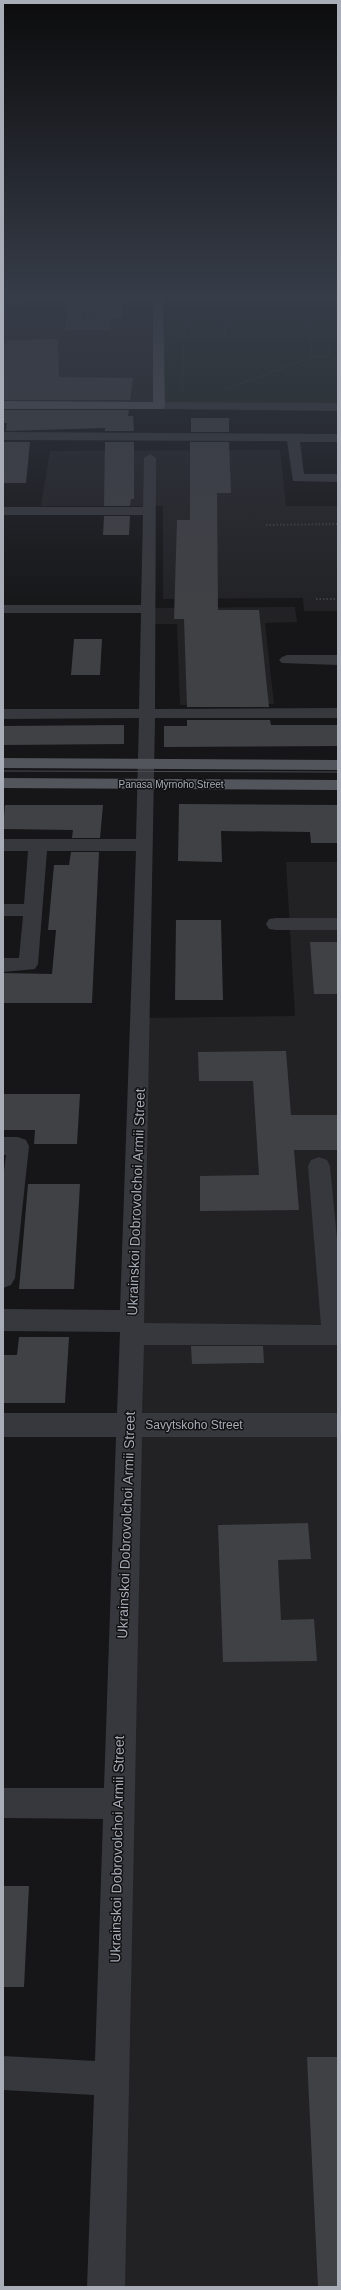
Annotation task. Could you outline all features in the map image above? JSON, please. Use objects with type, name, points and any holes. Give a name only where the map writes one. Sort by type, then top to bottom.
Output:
[{"type":"main road","points":[[3,405],[159,406],[159,402]]},
{"type":"main road","name":"Panasa Myrnoho Street","points":[[3,763],[146,774],[338,785]]},
{"type":"main road","name":"Panasa Myrnoho Street","points":[[3,783],[146,774],[338,765]]},
{"type":"street","points":[[159,406],[338,407]]},
{"type":"street","points":[[3,436],[338,438]]},
{"type":"street","points":[[293,438],[298,478],[338,478]]},
{"type":"street","name":"Ukrainskoi Dobrovolchoi Armii Street","points":[[106,2287],[145,845],[150,458]]},
{"type":"street","points":[[3,511],[149,511]]},
{"type":"street","points":[[3,609],[148,609]]},
{"type":"street","points":[[287,660],[338,660]]},
{"type":"street","points":[[3,714],[338,713]]},
{"type":"street","points":[[3,845],[145,845]]},
{"type":"street","points":[[3,965],[28,964],[38,845]]},
{"type":"street","points":[[3,910],[33,910]]},
{"type":"street","points":[[276,924],[338,924]]},
{"type":"street","points":[[3,1146],[18,1146],[3,1278]]},
{"type":"street","points":[[3,1320],[132,1328],[334,1336],[319,1166]]},
{"type":"street","name":"Savytskoho Street","points":[[3,1425],[338,1425]]},
{"type":"street","points":[[3,1803],[118,1804]]},
{"type":"street","points":[[3,2073],[112,2079]]},
{"type":"path","points":[[182,402],[182,406]]},
{"type":"path","points":[[266,525],[338,524]]},
{"type":"path","points":[[316,599],[338,599]]},
{"type":"shaded area","points":[[3,402],[159,402],[159,406],[3,405]]},
{"type":"shaded area","points":[[159,402],[338,402],[338,407],[159,406]]},
{"type":"shaded area","points":[[280,450],[286,506],[338,506],[338,611],[304,611],[303,598],[163,599],[163,506],[41,506],[50,451]]},
{"type":"shaded area","points":[[295,607],[297,622],[265,623],[274,704],[180,705],[177,624],[151,624],[151,608]]},
{"type":"shaded area","points":[[286,862],[338,862],[338,2287],[106,2287],[141,1018],[295,1016]]},
{"type":"building","points":[[3,410],[129,410],[128,416],[133,416],[134,431],[105,431],[105,428],[6,431],[7,423],[3,423]]},
{"type":"building","points":[[191,418],[229,418],[229,432],[191,432]]},
{"type":"building","points":[[4,442],[30,442],[26,483],[3,483]]},
{"type":"building","points":[[105,442],[134,442],[134,499],[131,499],[130,506],[104,506]]},
{"type":"building","points":[[190,442],[229,442],[231,493],[217,493],[218,610],[259,610],[269,707],[187,707],[184,619],[174,619],[177,520],[190,520]]},
{"type":"building","points":[[104,516],[130,516],[129,535],[103,535]]},
{"type":"building","points":[[74,639],[102,639],[100,675],[71,675]]},
{"type":"building","points":[[187,720],[270,720],[271,725],[338,725],[338,746],[164,747],[164,726],[187,726]]},
{"type":"building","points":[[124,725],[124,744],[3,745],[3,726]]},
{"type":"building","points":[[179,804],[338,805],[338,843],[311,843],[310,832],[221,831],[222,862],[178,861]]},
{"type":"building","points":[[5,805],[103,805],[100,838],[72,838],[73,830],[3,829]]},
{"type":"building","points":[[71,852],[99,852],[92,1003],[3,1003],[3,973],[52,974],[56,930],[48,930],[54,865],[69,865]]},
{"type":"building","points":[[176,920],[221,920],[223,1000],[175,1000]]},
{"type":"building","points":[[310,942],[338,942],[338,994],[314,994]]},
{"type":"building","points":[[286,1051],[291,1115],[338,1115],[338,1150],[294,1150],[299,1210],[200,1211],[200,1176],[259,1175],[253,1081],[199,1081],[198,1052]]},
{"type":"building","points":[[3,1094],[80,1094],[77,1144],[34,1144],[35,1130],[3,1130]]},
{"type":"building","points":[[28,1184],[80,1184],[74,1289],[19,1289]]},
{"type":"building","points":[[19,1337],[69,1337],[65,1403],[3,1403],[3,1355],[17,1355]]},
{"type":"building","points":[[191,1346],[263,1346],[264,1363],[192,1364]]},
{"type":"building","points":[[308,1523],[311,1559],[278,1560],[281,1620],[314,1619],[317,1661],[223,1662],[218,1525]]},
{"type":"building","points":[[3,1886],[29,1886],[24,1987],[3,1987]]},
{"type":"building","points":[[307,2057],[338,2057],[338,2287],[318,2287]]},
{"type":"tram line","points":[[3,771],[338,772]]}]
